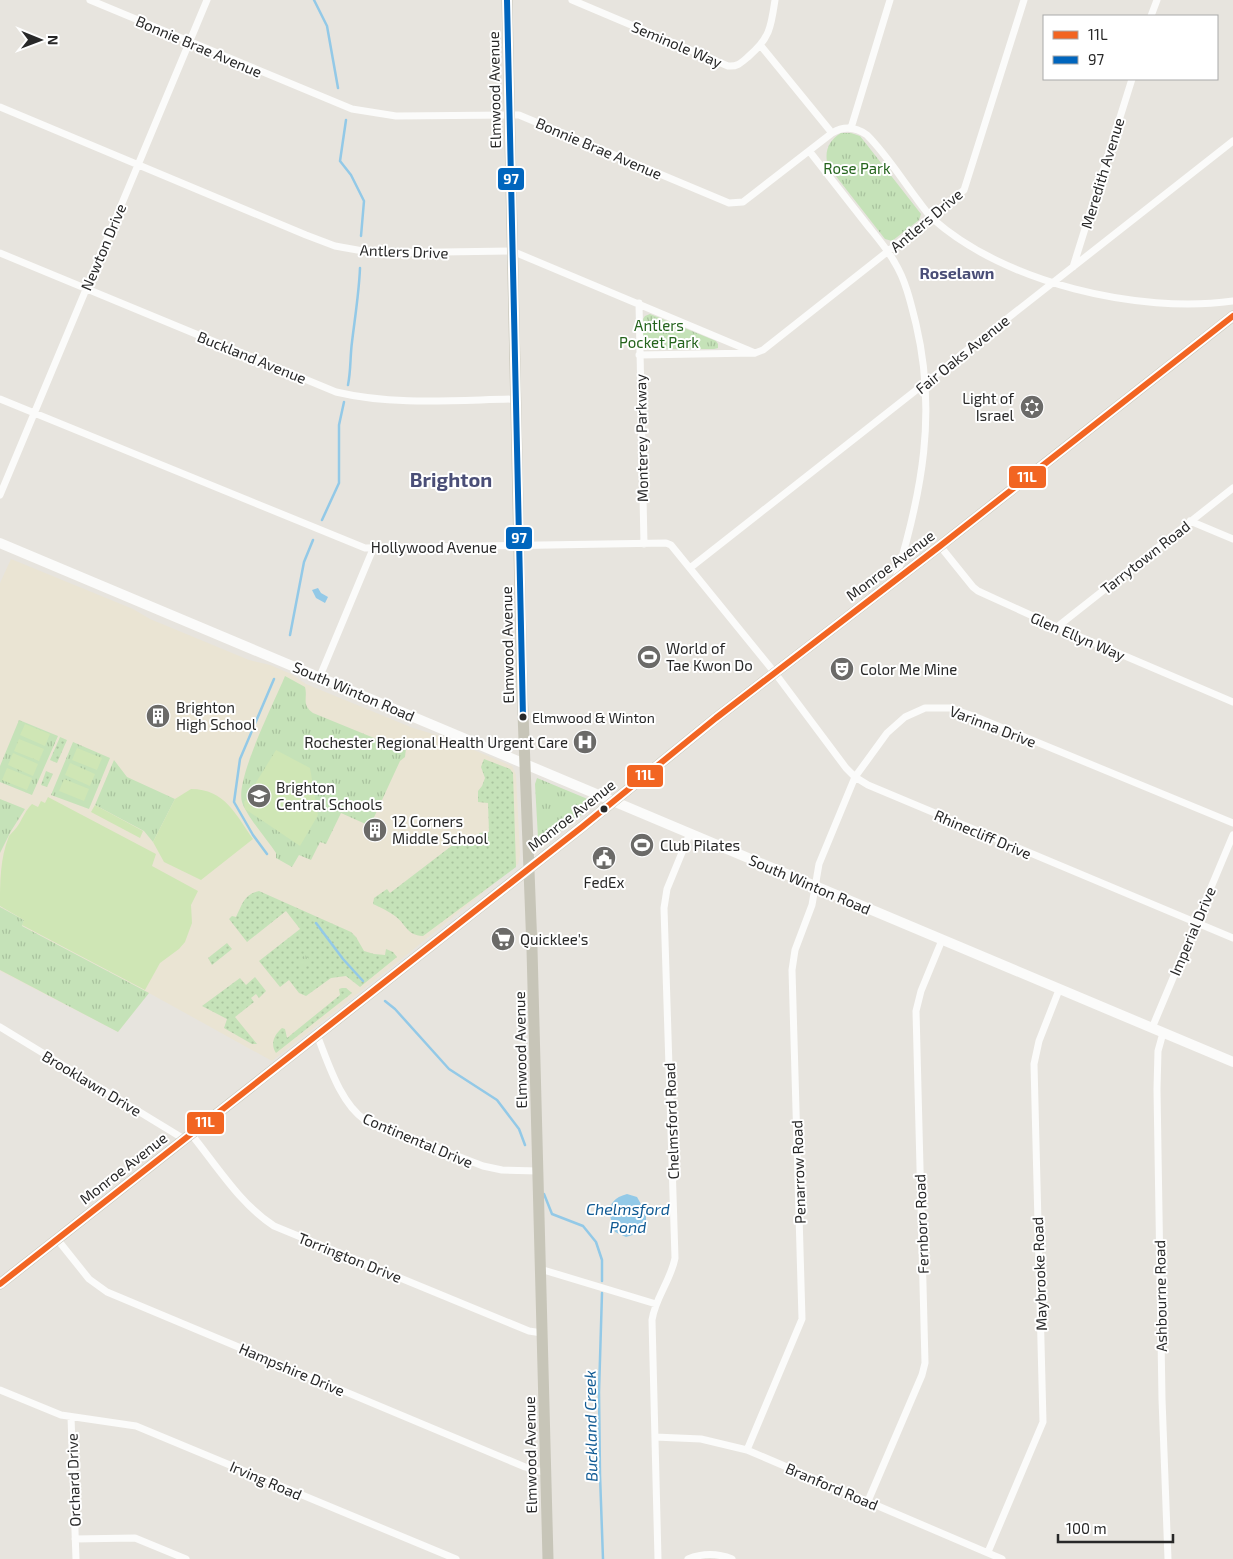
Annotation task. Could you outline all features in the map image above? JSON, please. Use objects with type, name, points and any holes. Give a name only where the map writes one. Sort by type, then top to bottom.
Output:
[{"type":"main road","name":"Elmwood Avenue","points":[[507,0],[525,763],[530,867],[548,1559]]},
{"type":"main road","name":"Monroe Avenue","points":[[0,1284],[614,801],[716,718],[940,546],[1233,316]]},
{"type":"main road","name":"South Winton Road","points":[[0,543],[320,676],[1058,990],[1233,1062]]},
{"type":"street","name":"Bonnie Brae Avenue","points":[[90,0],[334,103],[365,112],[396,116],[519,115],[735,204],[743,202],[810,152],[832,133]]},
{"type":"street","name":"Newton Drive","points":[[0,495],[206,0]]},
{"type":"street","name":"Seminole Way","points":[[572,0],[728,66],[740,64],[761,46],[769,31],[775,0]]},
{"type":"street","points":[[851,128],[890,0]]},
{"type":"street","name":"Antlers Drive","points":[[0,107],[336,246],[386,254],[512,251],[755,353],[763,350],[931,217],[966,186],[1024,0]]},
{"type":"street","points":[[1152,15],[1157,0]]},
{"type":"street","points":[[761,46],[832,133],[851,128],[861,131],[873,142],[931,217],[970,246],[1007,265],[1052,282],[1105,296],[1162,303],[1199,304],[1233,301]]},
{"type":"street","name":"Meredith Avenue","points":[[1072,267],[1132,80]]},
{"type":"street","name":"Fair Oaks Avenue","points":[[690,568],[1233,141]]},
{"type":"street","points":[[810,152],[888,251],[896,264],[911,308],[923,359],[926,383],[926,434],[922,476],[915,512],[896,578]]},
{"type":"street","name":"Buckland Avenue","points":[[0,253],[336,392],[359,398],[397,401],[516,399]]},
{"type":"street","name":"Monterey Parkway","points":[[639,303],[644,544]]},
{"type":"street","points":[[639,355],[755,353]]},
{"type":"street","name":"Hollywood Avenue","points":[[0,398],[358,546],[373,548],[671,545],[775,674]]},
{"type":"street","name":"Tarrytown Road","points":[[1057,627],[1233,488]]},
{"type":"street","points":[[1190,521],[1233,539]]},
{"type":"street","name":"Glen Ellyn Way","points":[[940,546],[976,590],[1057,627],[1233,702]]},
{"type":"street","points":[[320,676],[373,548]]},
{"type":"street","name":"Rhinecliff Drive","points":[[775,674],[855,778],[1233,938]]},
{"type":"street","name":"Varinna Drive","points":[[815,886],[819,864],[855,778],[887,732],[896,723],[918,711],[934,707],[950,708],[976,717],[1233,823]]},
{"type":"street","name":"Chelmsford Road","points":[[658,1559],[652,1328],[656,1304],[674,1267],[676,1258],[664,908],[667,890],[690,833]]},
{"type":"street","name":"Imperial Drive","points":[[1152,1028],[1233,835]]},
{"type":"street","name":"Penarrow Road","points":[[748,1450],[802,1319],[792,970],[795,950],[812,905],[815,886]]},
{"type":"street","name":"Fernboro Road","points":[[868,1501],[922,1375],[925,1363],[916,1011],[921,991],[942,940]]},
{"type":"street","name":"Maybrooke Road","points":[[988,1552],[1043,1422],[1034,1064],[1038,1041],[1058,990]]},
{"type":"street","name":"Brooklawn Drive","points":[[0,1027],[188,1136]]},
{"type":"street","name":"Ashbourne Road","points":[[1163,1033],[1158,1051],[1157,1089],[1162,1389],[1168,1559]]},
{"type":"street","name":"Continental Drive","points":[[316,1035],[346,1101],[365,1120],[483,1166],[502,1170],[538,1171]]},
{"type":"street","name":"Torrington Drive","points":[[188,1136],[246,1203],[274,1226],[520,1327],[542,1334]]},
{"type":"street","name":"Hampshire Drive","points":[[56,1240],[89,1279],[107,1292],[516,1463],[546,1472]]},
{"type":"street","points":[[540,1269],[656,1304]]},
{"type":"street","name":"Orchard Drive","points":[[0,1390],[61,1415],[71,1417],[76,1559]]},
{"type":"street","name":"Irving Road","points":[[71,1417],[136,1426],[456,1559]]},
{"type":"street","name":"Branford Road","points":[[655,1438],[701,1439],[748,1450],[1002,1559]]},
{"type":"street","points":[[75,1539],[136,1538],[186,1559]]},
{"type":"street","points":[[688,1559],[711,1554],[732,1559]]},
{"type":"shaded area","name":"Brighton Central Schools","points":[[11,559],[133,609],[150,619],[249,660],[270,665],[291,674],[306,684],[512,766],[516,775],[520,855],[518,864],[272,1061],[149,993],[118,1032],[0,971],[0,583]]},
{"type":"green space","name":"Rose Park","points":[[841,133],[851,133],[860,136],[921,214],[919,220],[892,241],[885,239],[828,166],[828,147]]},
{"type":"green space","name":"Antlers Pocket Park","points":[[650,314],[716,341],[718,348],[645,349],[643,345],[643,319]]},
{"type":"green space","points":[[285,676],[305,687],[306,704],[313,713],[396,747],[406,748],[405,757],[400,761],[370,826],[341,813],[326,844],[320,842],[311,860],[299,855],[292,867],[276,858],[276,853],[245,808],[242,802],[241,791],[250,759]]},
{"type":"green space","points":[[19,720],[58,736],[32,795],[0,782],[0,766]]},
{"type":"green space","points":[[25,724],[50,734],[45,746],[20,735]]},
{"type":"green space","points":[[60,737],[67,740],[57,763],[50,760]]},
{"type":"green space","points":[[19,739],[44,749],[39,761],[14,751]]},
{"type":"green space","points":[[73,742],[110,758],[89,809],[51,795]]},
{"type":"green space","points":[[77,748],[102,758],[97,770],[72,760]]},
{"type":"green space","points":[[276,750],[310,768],[318,815],[300,846],[245,809],[244,802]]},
{"type":"green space","points":[[13,753],[38,764],[33,776],[8,765]]},
{"type":"green space","points":[[484,759],[510,769],[513,773],[516,867],[423,936],[413,934],[395,916],[373,904],[374,898],[387,889],[390,893],[458,841],[479,841],[479,833],[489,832],[488,803],[478,802],[478,791],[485,778],[481,767]]},
{"type":"green space","points":[[114,760],[127,777],[175,799],[153,842],[144,831],[95,805]]},
{"type":"green space","points":[[70,763],[95,774],[90,786],[65,775]]},
{"type":"green space","points":[[7,768],[32,778],[27,790],[2,780]]},
{"type":"green space","points":[[46,771],[53,774],[47,787],[41,785]]},
{"type":"green space","points":[[537,778],[590,800],[592,803],[589,809],[543,844],[538,841],[535,784]]},
{"type":"green space","points":[[64,779],[89,789],[84,801],[59,791]]},
{"type":"green space","points":[[191,789],[213,793],[221,798],[235,813],[253,839],[201,880],[164,862],[153,842],[175,799]]},
{"type":"green space","points":[[48,797],[156,854],[152,866],[198,891],[191,905],[192,923],[185,942],[179,949],[160,963],[145,990],[22,925],[24,920],[0,906],[2,862],[9,836],[32,804],[38,807],[41,801],[45,803]]},
{"type":"green space","points":[[0,799],[25,809],[0,853]]},
{"type":"green space","points":[[95,805],[143,831],[140,838],[91,812]]},
{"type":"green space","points":[[259,891],[351,932],[364,951],[385,955],[386,949],[393,952],[397,957],[360,987],[346,976],[331,978],[306,996],[299,993],[289,980],[280,987],[259,961],[300,929],[286,911],[247,942],[229,919],[232,916],[236,917],[247,897]]},
{"type":"green space","points":[[0,907],[24,920],[22,926],[149,993],[118,1032],[0,970]]},
{"type":"green space","points":[[227,943],[232,949],[212,965],[208,958]]},
{"type":"green space","points":[[305,955],[311,962],[302,969],[296,962]]},
{"type":"green space","points":[[255,977],[266,991],[259,998],[256,994],[251,998],[254,1002],[235,1017],[257,1044],[252,1044],[224,1028],[227,1019],[202,1006],[240,978],[246,985]]},
{"type":"green space","points":[[346,988],[352,993],[276,1053],[273,1043],[282,1028],[285,1029],[287,1038],[340,995],[339,989]]},
{"type":"water","points":[[318,588],[321,593],[328,597],[325,603],[316,598],[312,590]]},
{"type":"water","name":"Chelmsford Pond","points":[[627,1194],[637,1197],[646,1213],[646,1224],[639,1233],[626,1237],[615,1232],[610,1208],[615,1200]]},
{"type":"waterway","points":[[314,0],[327,26],[338,88]]},
{"type":"waterway","points":[[346,120],[340,161],[351,175],[364,201],[361,236]]},
{"type":"waterway","points":[[348,385],[360,268]]},
{"type":"waterway","points":[[322,520],[339,483],[339,425],[344,402]]},
{"type":"waterway","points":[[290,635],[304,562],[313,540]]},
{"type":"waterway","name":"Buckland Creek","points":[[267,854],[253,835],[234,802],[240,759],[274,679]]},
{"type":"waterway","name":"Buckland Creek","points":[[316,923],[343,959],[363,981]]},
{"type":"waterway","name":"Buckland Creek","points":[[385,1001],[395,1009],[449,1069],[497,1100],[519,1129],[525,1145]]},
{"type":"waterway","name":"Buckland Creek","points":[[544,1194],[552,1214],[583,1226],[596,1242],[602,1260],[602,1281]]},
{"type":"waterway","name":"Buckland Creek","points":[[602,1293],[599,1392],[603,1559]]},
{"type":"transit line","name":"97","points":[[507,0],[523,717]]},
{"type":"transit line","name":"11L","points":[[0,1284],[582,827],[716,718],[940,546],[1233,316]]},
{"type":"place","name":"Light of Israel","points":[[1032,407]]},
{"type":"place","name":"World of Tae Kwon Do","points":[[649,657]]},
{"type":"place","name":"Color Me Mine","points":[[842,669]]},
{"type":"place","name":"Brighton High School","points":[[158,716]]},
{"type":"place","name":"Elmwood & Winton","points":[[523,717]]},
{"type":"place","name":"Rochester Regional Health Urgent Care","points":[[585,742]]},
{"type":"place","name":"Brighton Central Schools","points":[[259,796]]},
{"type":"place","name":"12 Corners Middle School","points":[[375,830]]},
{"type":"place","name":"Club Pilates","points":[[642,845]]},
{"type":"place","name":"FedEx","points":[[604,858]]},
{"type":"place","name":"Quicklee's","points":[[503,939]]},
{"type":"district","name":"Roselawn","points":[[957,272]]},
{"type":"district","name":"Brighton","points":[[451,479]]}]
